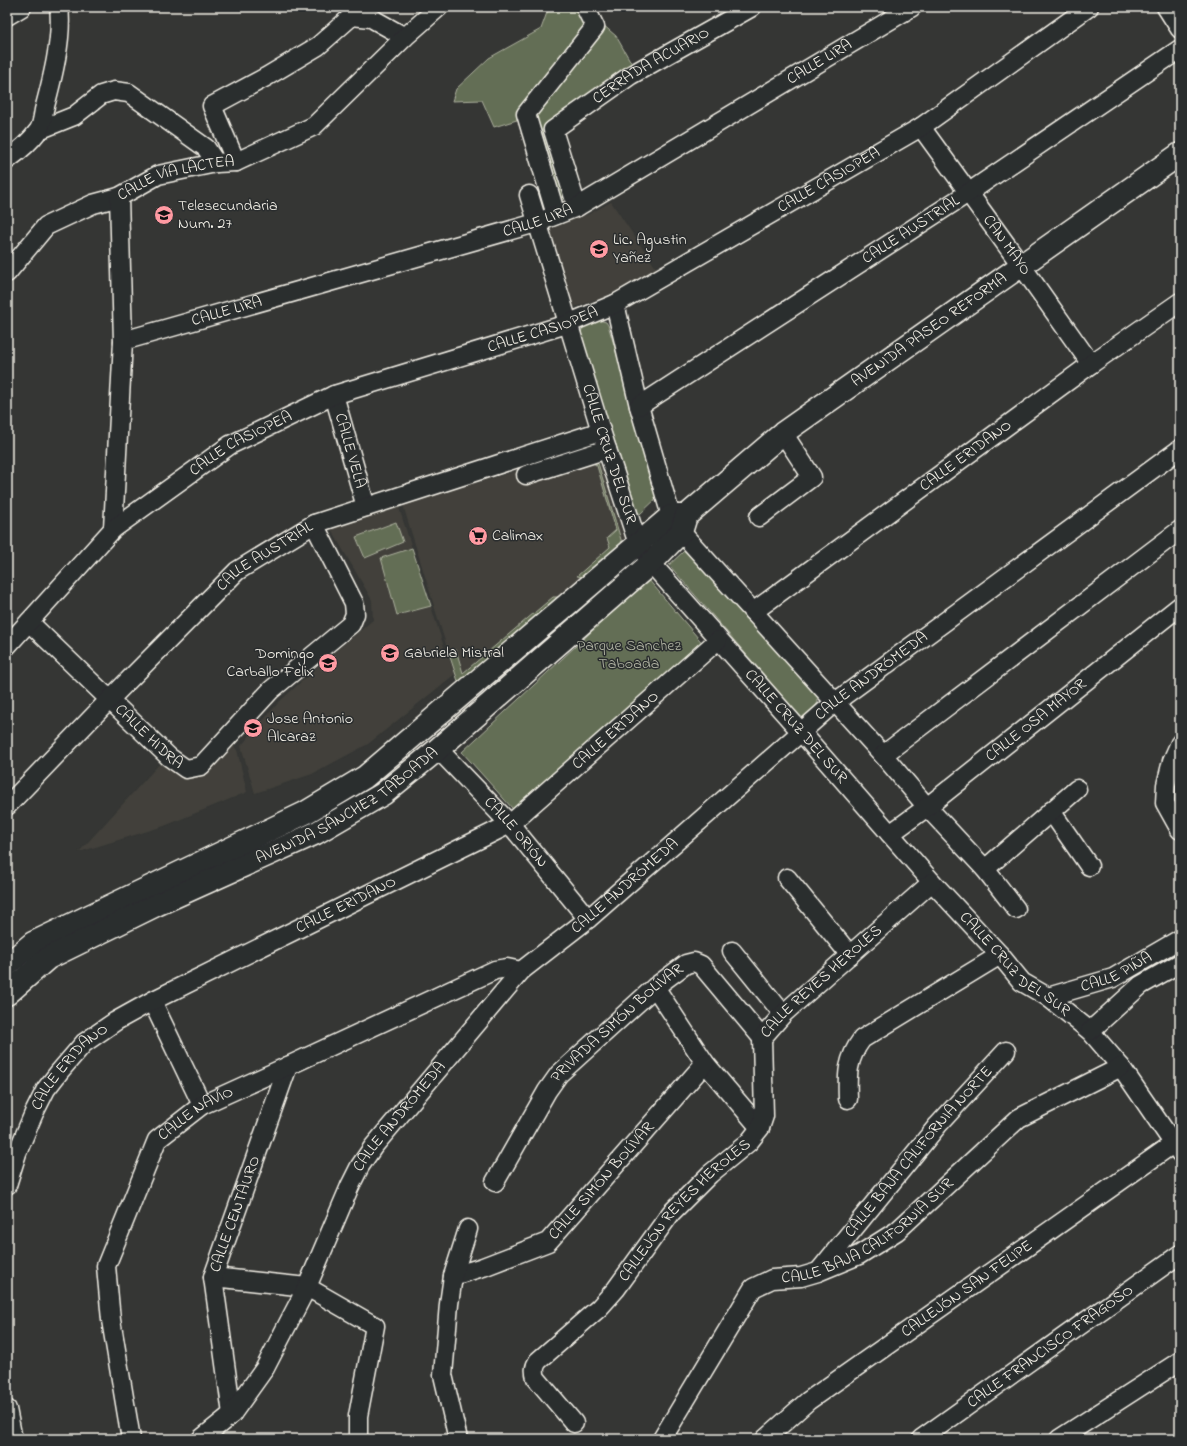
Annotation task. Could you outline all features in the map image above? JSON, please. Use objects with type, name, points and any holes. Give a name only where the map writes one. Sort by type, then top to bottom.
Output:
[{"type":"main road","name":"AVENIDA PASEO REFORMA","points":[[638,544],[680,521],[783,433],[1180,154]]},
{"type":"main road","name":"AVENIDA PASEO REFORMA","points":[[651,563],[680,521]]},
{"type":"main road","name":"AVENIDA SÁNCHEZ TABOADA","points":[[7,965],[33,943],[305,813],[365,777],[638,544]]},
{"type":"main road","name":"AVENIDA SÁNCHEZ TABOADA","points":[[7,994],[48,958],[156,905],[316,833],[383,794],[438,750],[651,563]]},
{"type":"street","points":[[7,16],[22,7]]},
{"type":"street","points":[[39,130],[48,95],[58,44],[60,18],[59,7]]},
{"type":"street","name":"CALLE VÍA LÁCTEA","points":[[113,529],[123,341],[118,197],[158,175],[216,163],[236,162],[314,126],[405,37],[439,7]]},
{"type":"street","points":[[556,215],[526,114],[595,27],[585,7]]},
{"type":"street","name":"CERRADA ACUARIO","points":[[577,207],[553,130],[631,75],[752,7]]},
{"type":"street","name":"CALLE LIRA","points":[[123,341],[536,223],[577,207],[912,7]]},
{"type":"street","name":"CALLE CASIOPEA","points":[[7,646],[113,529],[230,445],[334,395],[567,324],[615,304],[921,127],[1089,7]]},
{"type":"street","points":[[1166,7],[1179,25]]},
{"type":"street","points":[[236,162],[212,106],[266,77],[318,46],[352,16],[371,18],[405,37]]},
{"type":"street","name":"CALLE AUSTRIAL","points":[[639,406],[968,193],[1180,49]]},
{"type":"street","points":[[7,160],[19,152],[39,130],[74,116],[101,95],[114,91],[129,93],[206,148],[216,163]]},
{"type":"street","name":"CAN MAYO","points":[[921,127],[1091,364]]},
{"type":"street","name":"CALLE CRUZ DEL SUR","points":[[529,195],[567,324],[638,544],[651,563],[718,640],[802,733],[932,882],[1000,955],[1022,982],[1048,997],[1090,1031],[1121,1066],[1177,1149]]},
{"type":"street","points":[[7,273],[46,226],[93,204],[118,197]]},
{"type":"street","name":"CALLE ERIDANO","points":[[753,612],[1091,364],[1180,302]]},
{"type":"street","points":[[615,304],[639,406],[680,521],[753,612],[834,703],[883,755],[927,807],[985,869],[1016,909]]},
{"type":"street","name":"CALLE VELA","points":[[334,395],[366,507]]},
{"type":"street","name":"CALLE AUSTRIAL","points":[[7,806],[110,699],[237,571],[314,524],[601,431]]},
{"type":"street","points":[[759,517],[812,477],[783,433]]},
{"type":"street","points":[[526,476],[607,449]]},
{"type":"street","name":"CALLE ANDRÓMEDA","points":[[201,1439],[232,1414],[265,1368],[307,1287],[360,1166],[373,1147],[520,971],[588,919],[802,733],[834,703],[1180,449]]},
{"type":"street","name":"CALLE HIDRA","points":[[29,622],[169,756],[186,769],[201,766],[271,690],[351,624],[355,614],[354,603],[314,524]]},
{"type":"street","points":[[883,755],[1180,530]]},
{"type":"street","name":"CALLE OSA MAYOR","points":[[890,834],[927,807],[1180,606]]},
{"type":"street","name":"CALLE ERIDANO","points":[[7,1185],[17,1153],[46,1089],[84,1043],[116,1021],[152,1001],[510,824],[718,640]]},
{"type":"street","points":[[1180,743],[1172,761],[1165,803],[1180,830]]},
{"type":"street","name":"CALLE ORIÓN","points":[[438,750],[510,824],[588,919]]},
{"type":"street","points":[[985,869],[1077,789]]},
{"type":"street","points":[[1051,811],[1089,866]]},
{"type":"street","points":[[787,878],[850,955]]},
{"type":"street","name":"CALLE REYES HEROLES","points":[[760,1128],[764,1116],[762,1038],[784,1014],[932,882]]},
{"type":"street","name":"CALLE PIÑA","points":[[1048,997],[1113,978],[1178,945]]},
{"type":"street","points":[[732,951],[784,1014]]},
{"type":"street","points":[[848,1099],[847,1078],[850,1062],[855,1049],[862,1039],[1000,955]]},
{"type":"street","name":"PRIVADA SIMÓN BOLÍVAR","points":[[495,1182],[547,1091],[559,1074],[655,987],[686,964],[694,962],[701,965],[762,1038]]},
{"type":"street","name":"CALLE PIÑA","points":[[1090,1031],[1141,985],[1180,963]]},
{"type":"street","name":"CALLE NAVÍO","points":[[131,1439],[111,1320],[106,1266],[157,1140],[202,1105],[495,970],[507,968],[520,971]]},
{"type":"street","name":"CALLEJÓN REYES HEROLES","points":[[574,1423],[536,1378],[534,1367],[543,1356],[599,1308],[616,1289],[671,1213],[710,1174],[749,1142],[760,1128],[705,1063],[655,987]]},
{"type":"street","points":[[152,1001],[202,1105]]},
{"type":"street","name":"CALLE BAJA CALIFORNIA NORTE","points":[[818,1272],[938,1125],[1006,1051]]},
{"type":"street","name":"CALLE SIMÓN BOLÍVAR","points":[[453,1276],[483,1267],[548,1242],[705,1063]]},
{"type":"street","name":"CALLE CENTAURO","points":[[232,1414],[213,1277],[288,1066]]},
{"type":"street","name":"CALLE BAJA CALIFORNIA SUR","points":[[662,1439],[753,1288],[772,1279],[801,1277],[818,1272],[859,1256],[898,1230],[1019,1118],[1121,1066]]},
{"type":"street","name":"CALLEJÓN SAN FELIPE","points":[[765,1439],[808,1401],[1177,1149]]},
{"type":"street","points":[[458,1439],[443,1375],[453,1276],[468,1229]]},
{"type":"street","name":"CALLE FRANCISCO FRAGOSO","points":[[921,1439],[1180,1254]]},
{"type":"street","points":[[213,1277],[307,1287],[375,1326],[358,1416],[358,1439]]},
{"type":"street","points":[[1059,1439],[1180,1361]]},
{"type":"street","points":[[7,1409],[13,1439]]},
{"type":"shaded area","name":"Lic. Agustin Yañez","points":[[611,202],[658,271],[628,289],[572,308],[549,227],[589,214]]},
{"type":"shaded area","points":[[595,447],[626,543],[460,687],[455,674],[368,744],[312,774],[255,793],[241,746],[279,702],[325,660],[373,620],[372,600],[331,529],[398,505],[444,647],[453,667],[403,505]]},
{"type":"shaded area","points":[[229,741],[237,750],[247,792],[164,826],[79,852],[164,759],[185,771]]},
{"type":"green space","points":[[549,7],[580,7],[589,25],[520,119],[494,127],[482,100],[452,101],[456,89],[489,58],[541,29]]},
{"type":"green space","points":[[602,24],[616,36],[632,64],[550,120],[548,129],[567,198],[557,201],[534,115]]},
{"type":"green space","points":[[599,320],[606,322],[608,325],[657,487],[658,497],[640,514],[638,513],[580,335],[583,327]]},
{"type":"green space","points":[[596,461],[598,463],[622,543],[583,577],[577,576],[610,547],[607,538],[616,530],[597,466],[592,462]]},
{"type":"green space","points":[[396,522],[403,542],[365,558],[356,537]]},
{"type":"green space","points":[[412,548],[431,606],[397,615],[381,558]]},
{"type":"green space","points":[[684,551],[689,551],[817,695],[818,699],[816,706],[803,720],[669,565]]},
{"type":"green space","name":"Parque Sanchez Taboada","points":[[648,579],[704,645],[513,814],[512,808],[462,752]]},
{"type":"green space","points":[[553,597],[558,597],[550,606],[460,687],[449,654],[456,650],[463,673]]},
{"type":"place","name":"Telesecundaria Num. 27","points":[[164,215]]},
{"type":"place","name":"Lic. Agustin Yañez","points":[[599,249]]},
{"type":"place","name":"Calimax","points":[[478,536]]},
{"type":"place","name":"Gabriela Mistral","points":[[390,653]]},
{"type":"place","name":"Domingo Carballo Felix","points":[[328,663]]},
{"type":"place","name":"Jose Antonio Alcaraz","points":[[253,728]]}]
